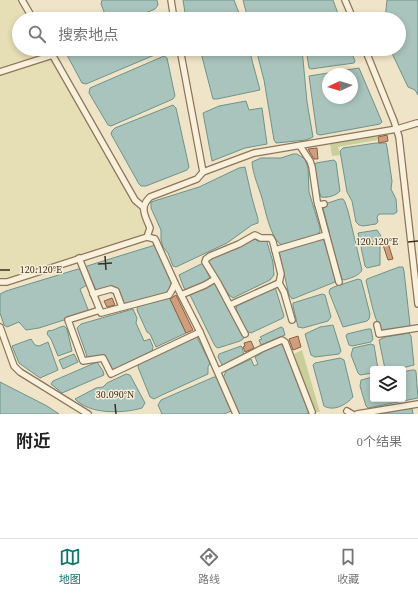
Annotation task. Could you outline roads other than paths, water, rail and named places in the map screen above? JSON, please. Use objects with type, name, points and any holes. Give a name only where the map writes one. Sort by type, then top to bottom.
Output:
[{"type":"street","points":[[22,0],[29,12]]},
{"type":"street","points":[[171,0],[173,12]]},
{"type":"street","points":[[345,0],[349,12]]},
{"type":"street","points":[[0,72],[50,56]]},
{"type":"street","points":[[54,56],[135,200],[143,207],[150,228],[147,237]]},
{"type":"street","points":[[181,56],[203,172]]},
{"type":"street","points":[[368,56],[397,129],[418,304]]},
{"type":"street","points":[[143,207],[150,197],[197,179],[203,172],[254,153],[397,129],[417,123]]},
{"type":"street","points":[[300,146],[310,161],[312,167],[321,204],[326,235],[339,282]]},
{"type":"street","points":[[245,334],[205,262],[210,256],[239,244],[255,235],[261,238],[271,238],[281,274],[279,283],[284,292],[292,320]]},
{"type":"street","points":[[275,250],[326,235]]},
{"type":"street","points":[[0,282],[7,282],[147,237],[156,239],[175,283],[218,371],[236,414]]},
{"type":"street","points":[[79,258],[101,313],[122,308],[130,304],[169,295],[175,283]]},
{"type":"street","points":[[181,295],[215,279]]},
{"type":"street","points":[[230,305],[279,283]]},
{"type":"street","points":[[94,294],[111,290],[116,291],[122,308]]},
{"type":"street","points":[[100,310],[68,320],[83,361],[103,358],[111,374],[200,332]]},
{"type":"street","points":[[376,325],[379,334],[418,328]]},
{"type":"street","points":[[0,327],[14,366],[20,372],[88,414]]},
{"type":"street","points":[[218,371],[282,340],[285,342],[312,412]]},
{"type":"street","points":[[357,414],[418,404]]},
{"type":"water","points":[[102,0],[157,0],[158,5],[155,9],[148,12],[104,12],[101,4]]},
{"type":"water","points":[[183,0],[234,0],[239,12],[185,12]]},
{"type":"water","points":[[243,0],[333,0],[337,12],[246,12]]},
{"type":"water","points":[[387,0],[418,0],[418,95],[415,90],[408,87],[393,56],[406,56],[406,12],[386,12]]},
{"type":"water","points":[[68,56],[152,56],[86,84],[82,83]]},
{"type":"water","points":[[164,56],[167,58],[175,96],[173,99],[111,126],[108,125],[89,93],[90,88]]},
{"type":"water","points":[[202,56],[251,56],[260,90],[213,99]]},
{"type":"water","points":[[258,56],[303,56],[307,102],[313,137],[306,140],[276,143],[274,140],[264,80]]},
{"type":"water","points":[[307,56],[353,56],[355,61],[354,63],[311,69],[309,68]]},
{"type":"water","points":[[359,68],[382,122],[380,124],[320,135],[317,134],[309,76],[322,74],[322,104],[358,104]]},
{"type":"water","points":[[246,101],[249,110],[262,108],[267,144],[245,148],[212,161],[203,113],[219,106]]},
{"type":"water","points":[[173,105],[176,108],[189,167],[187,170],[146,186],[141,186],[111,134],[112,131],[115,128]]},
{"type":"water","points":[[386,143],[392,181],[391,189],[396,199],[397,212],[394,214],[379,214],[377,217],[378,222],[376,224],[363,226],[356,222],[352,201],[347,192],[340,151],[343,148]]},
{"type":"water","points":[[297,154],[305,159],[308,168],[309,192],[320,232],[316,235],[282,245],[278,242],[269,224],[252,162],[261,158],[281,158]]},
{"type":"water","points":[[334,160],[336,162],[340,191],[331,196],[321,197],[314,165],[316,163]]},
{"type":"water","points":[[245,167],[258,223],[252,225],[227,243],[176,267],[173,266],[168,253],[163,247],[161,230],[151,208],[151,202],[199,187],[239,168]]},
{"type":"water","points":[[343,199],[345,202],[348,211],[362,270],[352,278],[344,280],[342,279],[331,242],[323,208],[325,204]]},
{"type":"water","points":[[377,230],[381,236],[380,265],[367,268],[365,266],[358,233]]},
{"type":"water","points":[[253,238],[257,241],[267,242],[273,262],[274,275],[270,280],[233,298],[229,295],[207,260],[234,249]]},
{"type":"water","points":[[322,239],[324,241],[336,278],[335,282],[292,299],[289,295],[279,252],[281,250]]},
{"type":"water","points":[[155,245],[172,285],[169,293],[124,304],[122,303],[117,290],[99,292],[96,290],[86,268],[87,266]]},
{"type":"water","points":[[203,264],[210,278],[209,281],[187,290],[184,288],[179,275]]},
{"type":"water","points":[[399,267],[403,267],[404,271],[410,325],[407,327],[382,330],[377,322],[366,281],[367,279]]},
{"type":"water","points":[[78,269],[81,270],[87,285],[80,289],[89,312],[39,328],[26,330],[19,322],[7,327],[4,325],[0,313],[0,294]]},
{"type":"water","points":[[358,279],[361,280],[362,283],[370,314],[369,319],[367,321],[343,327],[329,292],[330,289],[334,287]]},
{"type":"water","points":[[212,283],[215,283],[244,337],[240,341],[218,348],[214,344],[190,295]]},
{"type":"water","points":[[275,287],[284,316],[283,318],[251,333],[246,331],[236,309],[237,306]]},
{"type":"water","points":[[322,294],[325,295],[331,317],[328,321],[303,328],[298,327],[293,303]]},
{"type":"water","points":[[170,298],[186,333],[156,347],[137,310],[138,305]]},
{"type":"water","points":[[133,309],[137,318],[136,323],[144,341],[150,339],[153,347],[152,351],[113,370],[106,357],[103,355],[88,359],[77,328],[81,324]]},
{"type":"water","points":[[333,325],[341,351],[339,354],[315,357],[311,355],[305,334],[320,327]]},
{"type":"water","points":[[64,326],[67,329],[72,351],[58,356],[51,339],[47,334],[48,331]]},
{"type":"water","points":[[281,327],[283,328],[285,335],[261,345],[259,340],[262,339],[260,337]]},
{"type":"water","points":[[371,329],[373,339],[371,342],[352,346],[349,345],[346,336],[347,334]]},
{"type":"water","points":[[409,333],[411,336],[414,365],[406,367],[384,366],[379,340],[385,337]]},
{"type":"water","points":[[193,337],[197,337],[210,363],[208,367],[208,374],[154,399],[150,397],[138,367],[139,363]]},
{"type":"water","points":[[31,339],[35,345],[39,346],[48,342],[58,370],[40,378],[19,363],[12,346]]},
{"type":"water","points":[[282,342],[309,410],[308,414],[238,414],[223,378],[226,371],[251,359],[254,366],[258,364],[255,357],[262,353],[264,349]]},
{"type":"water","points":[[371,344],[374,345],[378,366],[370,366],[370,373],[360,375],[358,373],[351,355],[353,348]]},
{"type":"water","points":[[241,346],[244,356],[226,365],[222,365],[218,357],[219,354]]},
{"type":"water","points":[[74,354],[78,362],[63,369],[59,360]]},
{"type":"water","points":[[340,358],[344,360],[353,397],[336,408],[328,408],[324,406],[313,365],[315,363]]},
{"type":"water","points":[[97,362],[104,375],[62,393],[51,384],[53,381]]},
{"type":"water","points":[[415,370],[416,372],[418,398],[406,400],[406,371]]},
{"type":"water","points":[[126,374],[130,375],[145,403],[142,408],[115,412],[97,410],[88,408],[75,399],[96,388],[103,387],[107,383]]},
{"type":"water","points":[[214,377],[218,378],[231,411],[224,414],[162,414],[158,405],[161,400]]},
{"type":"water","points":[[370,378],[370,402],[398,402],[368,408],[360,386],[361,380]]},
{"type":"water","points":[[0,382],[47,406],[59,414],[0,414]]},
{"type":"water","points":[[412,408],[413,414],[373,414]]}]
